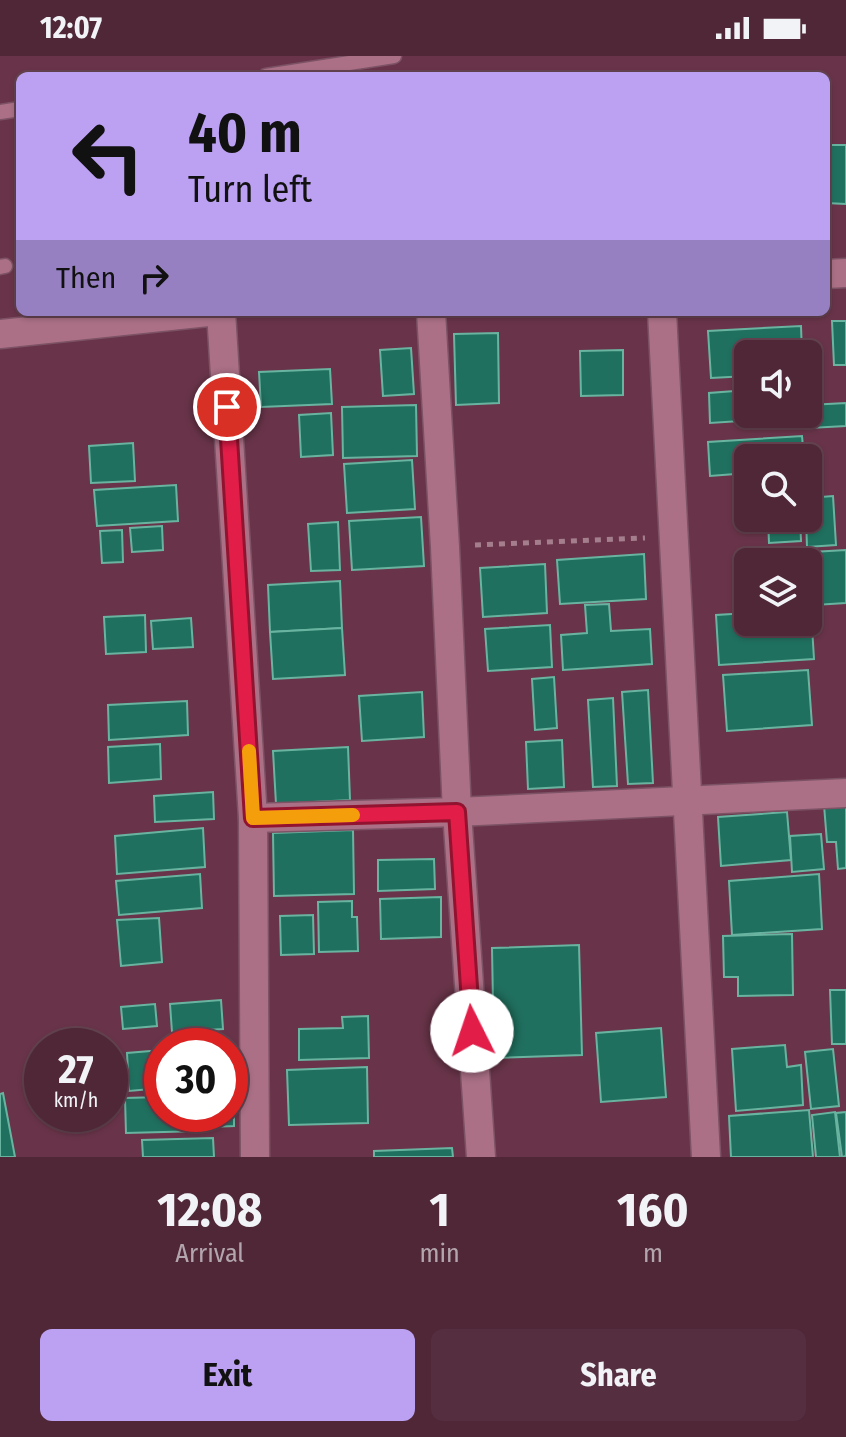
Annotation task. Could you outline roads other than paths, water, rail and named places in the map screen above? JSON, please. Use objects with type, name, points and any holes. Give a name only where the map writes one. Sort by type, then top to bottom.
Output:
[{"type":"street","points":[[0,334],[170,316]]},
{"type":"street","points":[[221,316],[253,818],[255,1157]]},
{"type":"street","points":[[431,316],[457,812],[481,1157]]},
{"type":"street","points":[[662,316],[706,1157]]},
{"type":"street","points":[[253,818],[457,812],[846,793]]},
{"type":"lane","points":[[292,72],[344,61],[394,56]]}]
